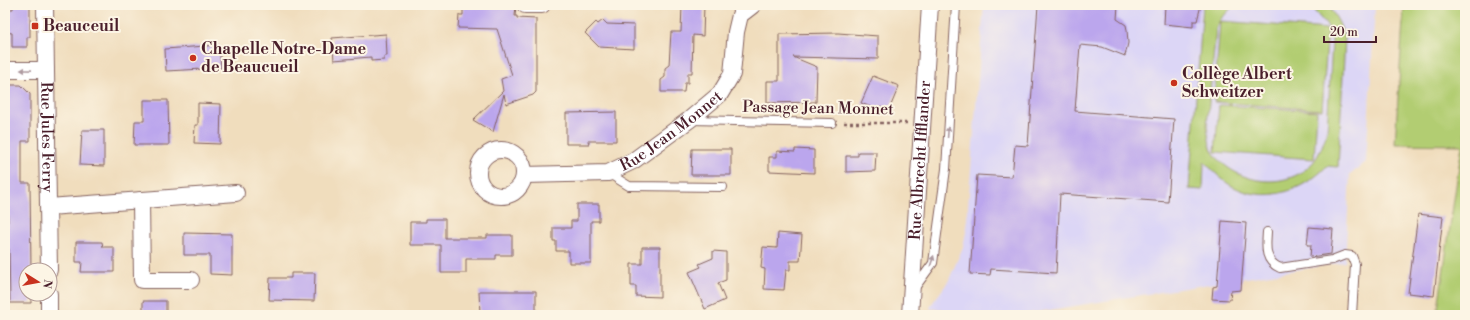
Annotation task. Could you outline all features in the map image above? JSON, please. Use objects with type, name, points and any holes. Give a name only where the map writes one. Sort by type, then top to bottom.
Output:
[{"type":"street","name":"Rue Jules Ferry","points":[[45,5],[49,262]]},
{"type":"street","points":[[525,5],[542,5]]},
{"type":"street","name":"Rue Albrecht Ifflander","points":[[910,315],[930,5]]},
{"type":"street","name":"Rue Jean Monnet","points":[[524,175],[608,173],[633,161],[689,120],[720,94],[732,74],[736,32],[742,8]]},
{"type":"street","points":[[5,70],[46,70]]},
{"type":"street","points":[[49,207],[236,193]]},
{"type":"street","points":[[140,200],[142,280],[191,280]]},
{"type":"street","points":[[49,302],[49,315]]},
{"type":"lane","points":[[911,293],[933,263],[946,169],[956,5]]},
{"type":"lane","name":"Passage Jean Monnet","points":[[689,120],[832,122]]},
{"type":"lane","points":[[608,173],[629,186],[723,187]]},
{"type":"lane","points":[[1267,232],[1267,257],[1273,265],[1280,268],[1332,260],[1345,255],[1352,256],[1355,264],[1352,315]]},
{"type":"path","points":[[1463,5],[1463,20],[1465,22]]},
{"type":"path","name":"Passage Jean Monnet","points":[[832,122],[922,123]]},
{"type":"shaded area","name":"Collège Albert Schweitzer","points":[[984,5],[1375,5],[1366,162],[1350,175],[1345,262],[1019,315],[941,315],[942,309],[930,309],[931,305],[948,282],[963,247],[966,232]]},
{"type":"green space","points":[[1203,5],[1234,5],[1220,20],[1216,29],[1207,125],[1211,148],[1215,155],[1225,165],[1237,173],[1264,181],[1292,177],[1304,170],[1315,160],[1322,146],[1327,132],[1332,41],[1329,28],[1309,5],[1327,5],[1338,21],[1345,39],[1338,167],[1327,166],[1306,183],[1295,188],[1270,194],[1257,194],[1228,184],[1204,162],[1203,190],[1189,189]]},
{"type":"green space","points":[[1404,5],[1465,5],[1465,315],[1437,315],[1462,145],[1395,144]]},
{"type":"green space","points":[[1220,21],[1328,29],[1322,110],[1214,102]]},
{"type":"green space","points":[[1219,105],[1317,111],[1314,159],[1215,152]]},
{"type":"building","points":[[13,5],[30,5],[30,37],[27,37],[27,47],[12,47],[12,33],[5,32],[5,9],[13,9]]},
{"type":"building","points":[[463,5],[516,5],[515,16],[517,16],[517,18],[536,19],[536,92],[533,95],[506,104],[504,94],[493,132],[473,120],[503,91],[501,79],[512,75],[497,29],[458,28],[459,15],[463,15]]},
{"type":"building","points":[[682,5],[704,5],[703,36],[693,35],[692,73],[688,73],[688,83],[685,83],[684,92],[661,92],[661,80],[665,77],[665,68],[669,65],[671,32],[681,32]]},
{"type":"building","points":[[1038,5],[1118,5],[1117,19],[1126,25],[1127,30],[1128,43],[1125,56],[1102,47],[1080,45],[1075,111],[1174,119],[1168,202],[1060,194],[1056,273],[991,269],[990,275],[970,274],[977,175],[1012,177],[1015,145],[1028,146]]},
{"type":"building","points":[[1165,5],[1201,5],[1197,21],[1193,21],[1193,27],[1164,24]]},
{"type":"building","points":[[603,20],[607,24],[634,25],[634,49],[599,47],[585,33],[596,22],[598,24]]},
{"type":"building","points":[[838,33],[878,36],[878,59],[793,57],[817,67],[816,102],[767,103],[767,81],[779,81],[779,34]]},
{"type":"building","points":[[386,34],[387,56],[384,56],[384,60],[371,61],[371,57],[334,60],[332,38]]},
{"type":"building","name":"Chapelle Notre-Dame de Beaucueil","points":[[219,45],[221,68],[166,71],[165,49]]},
{"type":"building","points":[[873,76],[899,86],[889,110],[880,106],[878,110],[861,103]]},
{"type":"building","points":[[9,85],[21,85],[30,94],[30,141],[22,141],[22,183],[30,183],[31,262],[18,262],[18,302],[31,303],[10,303],[9,249],[5,249],[5,222],[8,222],[5,150],[7,150],[6,94],[9,94]]},
{"type":"building","points":[[144,100],[168,100],[169,145],[134,145],[135,121],[144,121]]},
{"type":"building","points":[[198,103],[221,104],[220,144],[194,143],[195,125],[198,125]]},
{"type":"building","points":[[616,112],[616,141],[588,141],[589,144],[566,144],[566,113]]},
{"type":"building","points":[[82,130],[104,130],[104,166],[80,165]]},
{"type":"building","points":[[692,149],[731,149],[731,175],[691,175]]},
{"type":"building","points":[[795,149],[814,150],[814,173],[769,171],[769,157],[777,157],[777,151],[795,152]]},
{"type":"building","points":[[858,152],[876,152],[875,171],[846,172],[846,156],[858,156]]},
{"type":"building","points":[[577,204],[599,204],[599,221],[591,221],[591,263],[569,263],[569,251],[556,251],[556,241],[553,241],[553,228],[571,228],[571,221],[577,221]]},
{"type":"building","points":[[1418,214],[1443,217],[1434,296],[1408,293]]},
{"type":"building","points":[[426,219],[445,219],[445,238],[487,238],[487,235],[512,235],[512,255],[496,255],[496,259],[466,259],[466,273],[441,273],[441,245],[410,245],[410,222],[426,222]]},
{"type":"building","points":[[1222,221],[1246,223],[1241,290],[1231,291],[1230,300],[1212,299],[1213,287],[1217,286]]},
{"type":"building","points":[[1309,227],[1333,229],[1331,254],[1310,257],[1311,245],[1307,245]]},
{"type":"building","points":[[184,233],[232,234],[232,275],[210,274],[210,255],[184,255]]},
{"type":"building","points":[[778,233],[802,235],[800,261],[790,261],[790,270],[786,270],[784,290],[764,289],[765,269],[761,268],[763,247],[777,248]]},
{"type":"building","points":[[76,242],[102,242],[103,247],[114,247],[114,272],[81,272],[82,262],[76,262]]},
{"type":"building","points":[[642,247],[660,247],[660,297],[636,296],[636,286],[631,286],[631,264],[642,264]]},
{"type":"building","points":[[713,251],[726,252],[726,280],[718,283],[725,300],[705,309],[689,272],[701,267],[699,264],[713,258]]},
{"type":"building","points":[[291,273],[315,273],[314,301],[269,300],[270,278],[291,278]]},
{"type":"building","points":[[479,291],[536,291],[536,315],[480,315]]},
{"type":"building","points":[[143,301],[166,301],[166,315],[143,315]]},
{"type":"place","name":"Beauceuil","points":[[35,26]]},
{"type":"place","name":"Chapelle Notre-Dame de Beaucueil","points":[[193,58]]},
{"type":"place","name":"Collège Albert Schweitzer","points":[[1174,83]]}]
